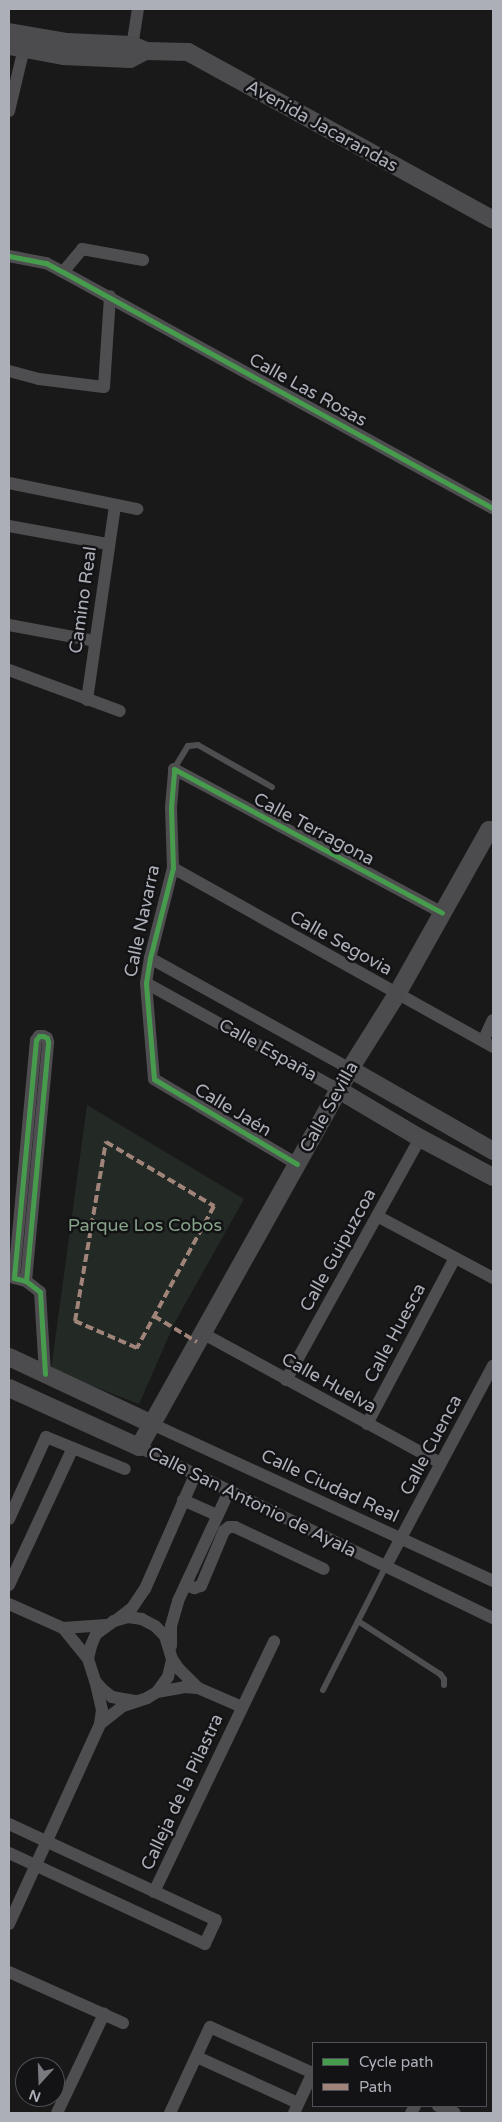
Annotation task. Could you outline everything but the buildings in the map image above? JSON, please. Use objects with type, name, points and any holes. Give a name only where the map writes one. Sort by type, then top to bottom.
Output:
[{"type":"street","points":[[136,52],[138,9]]},
{"type":"street","name":"Avenida Jacarandas","points":[[9,32],[136,52]]},
{"type":"street","points":[[9,112],[16,47]]},
{"type":"street","name":"Avenida Jacarandas","points":[[16,47],[63,56],[136,52],[188,52],[493,220]]},
{"type":"street","points":[[64,272],[82,248],[143,260]]},
{"type":"street","name":"Calle Las Rosas","points":[[9,256],[46,264],[64,272],[493,508]]},
{"type":"street","points":[[9,371],[39,379],[104,387],[110,296]]},
{"type":"street","points":[[9,483],[137,509]]},
{"type":"street","name":"Camino Real","points":[[87,700],[115,505]]},
{"type":"street","points":[[9,526],[108,544]]},
{"type":"street","points":[[9,625],[95,640]]},
{"type":"street","points":[[9,670],[120,711]]},
{"type":"street","name":"Calle Navarra","points":[[154,1079],[146,983],[150,958],[173,868],[171,807],[174,769]]},
{"type":"street","name":"Calle Terragona","points":[[174,769],[442,913]]},
{"type":"street","name":"Calle Sevilla","points":[[139,1447],[340,1090],[350,1068],[397,994],[492,828]]},
{"type":"street","name":"Calle Segovia","points":[[173,868],[488,1044]]},
{"type":"street","name":"Calle España","points":[[150,958],[350,1068],[493,1151]]},
{"type":"street","name":"Calle España","points":[[146,983],[340,1090],[420,1138],[493,1177]]},
{"type":"street","points":[[488,1044],[493,1020]]},
{"type":"street","points":[[26,1281],[48,1042],[43,1036],[39,1036],[36,1040],[14,1278],[26,1281],[40,1292],[45,1374]]},
{"type":"street","name":"Calle Jaén","points":[[154,1079],[297,1164]]},
{"type":"street","points":[[27,1137],[40,1138]]},
{"type":"street","name":"Calle Guipuzcoa","points":[[286,1380],[420,1138]]},
{"type":"street","points":[[21,1204],[34,1206]]},
{"type":"street","points":[[377,1216],[493,1278]]},
{"type":"street","name":"Calle Huesca","points":[[367,1424],[455,1258]]},
{"type":"street","name":"Calle Huelva","points":[[202,1333],[440,1463]]},
{"type":"street","points":[[9,1357],[152,1424]]},
{"type":"street","name":"Calle Cuenca","points":[[386,1566],[493,1366]]},
{"type":"street","name":"Calle San Antonio de Ayala","points":[[9,1388],[139,1447],[493,1618]]},
{"type":"street","name":"Calle Ciudad Real","points":[[152,1424],[401,1538],[491,1575]]},
{"type":"street","points":[[9,1520],[46,1436],[125,1469]]},
{"type":"street","points":[[9,1585],[73,1448]]},
{"type":"street","points":[[88,1659],[94,1640],[110,1623],[132,1608],[145,1589],[195,1475]]},
{"type":"street","points":[[157,1692],[168,1677],[172,1654],[172,1626],[178,1602],[229,1491]]},
{"type":"street","points":[[184,1500],[217,1515]]},
{"type":"street","points":[[186,1585],[194,1588],[201,1586],[224,1531],[229,1527],[235,1527],[324,1569]]},
{"type":"street","points":[[9,1604],[63,1628],[73,1638],[88,1659],[101,1702],[100,1724],[9,1924]]},
{"type":"street","points":[[63,1628],[110,1623],[128,1618],[142,1619],[155,1626],[165,1636],[179,1670],[198,1688]]},
{"type":"street","name":"Calleja de la Pilastra","points":[[154,1892],[274,1641]]},
{"type":"street","points":[[95,1682],[112,1697],[135,1701]]},
{"type":"street","points":[[100,1724],[123,1706],[157,1692],[184,1687],[198,1688],[242,1707]]},
{"type":"street","points":[[9,1824],[216,1920],[205,1944],[9,1853]]},
{"type":"street","points":[[9,1972],[123,2023]]},
{"type":"street","points":[[57,2113],[104,2014]]},
{"type":"street","points":[[170,2113],[210,2027],[312,2073]]},
{"type":"street","points":[[197,2057],[245,2079],[296,2108],[312,2075]]},
{"type":"lane","points":[[174,769],[188,746],[198,745],[272,787]]},
{"type":"lane","points":[[323,1690],[386,1566]]},
{"type":"lane","points":[[358,1621],[440,1674],[444,1679],[444,1685]]},
{"type":"green space","name":"Parque Los Cobos","points":[[87,1105],[244,1199],[175,1322],[139,1404],[51,1370]]},
{"type":"marked path","points":[[106,1142],[214,1206],[137,1348],[75,1321],[106,1142]]},
{"type":"marked path","points":[[154,1316],[197,1342]]},
{"type":"cycle path","points":[[9,256],[46,263],[493,508]]},
{"type":"cycle path","points":[[297,1164],[154,1079],[146,983],[150,958],[173,868],[171,807],[174,769],[442,913]]},
{"type":"cycle path","points":[[26,1281],[48,1042],[47,1038],[43,1036],[39,1036],[36,1040],[14,1278],[26,1281],[40,1292],[45,1374]]}]
